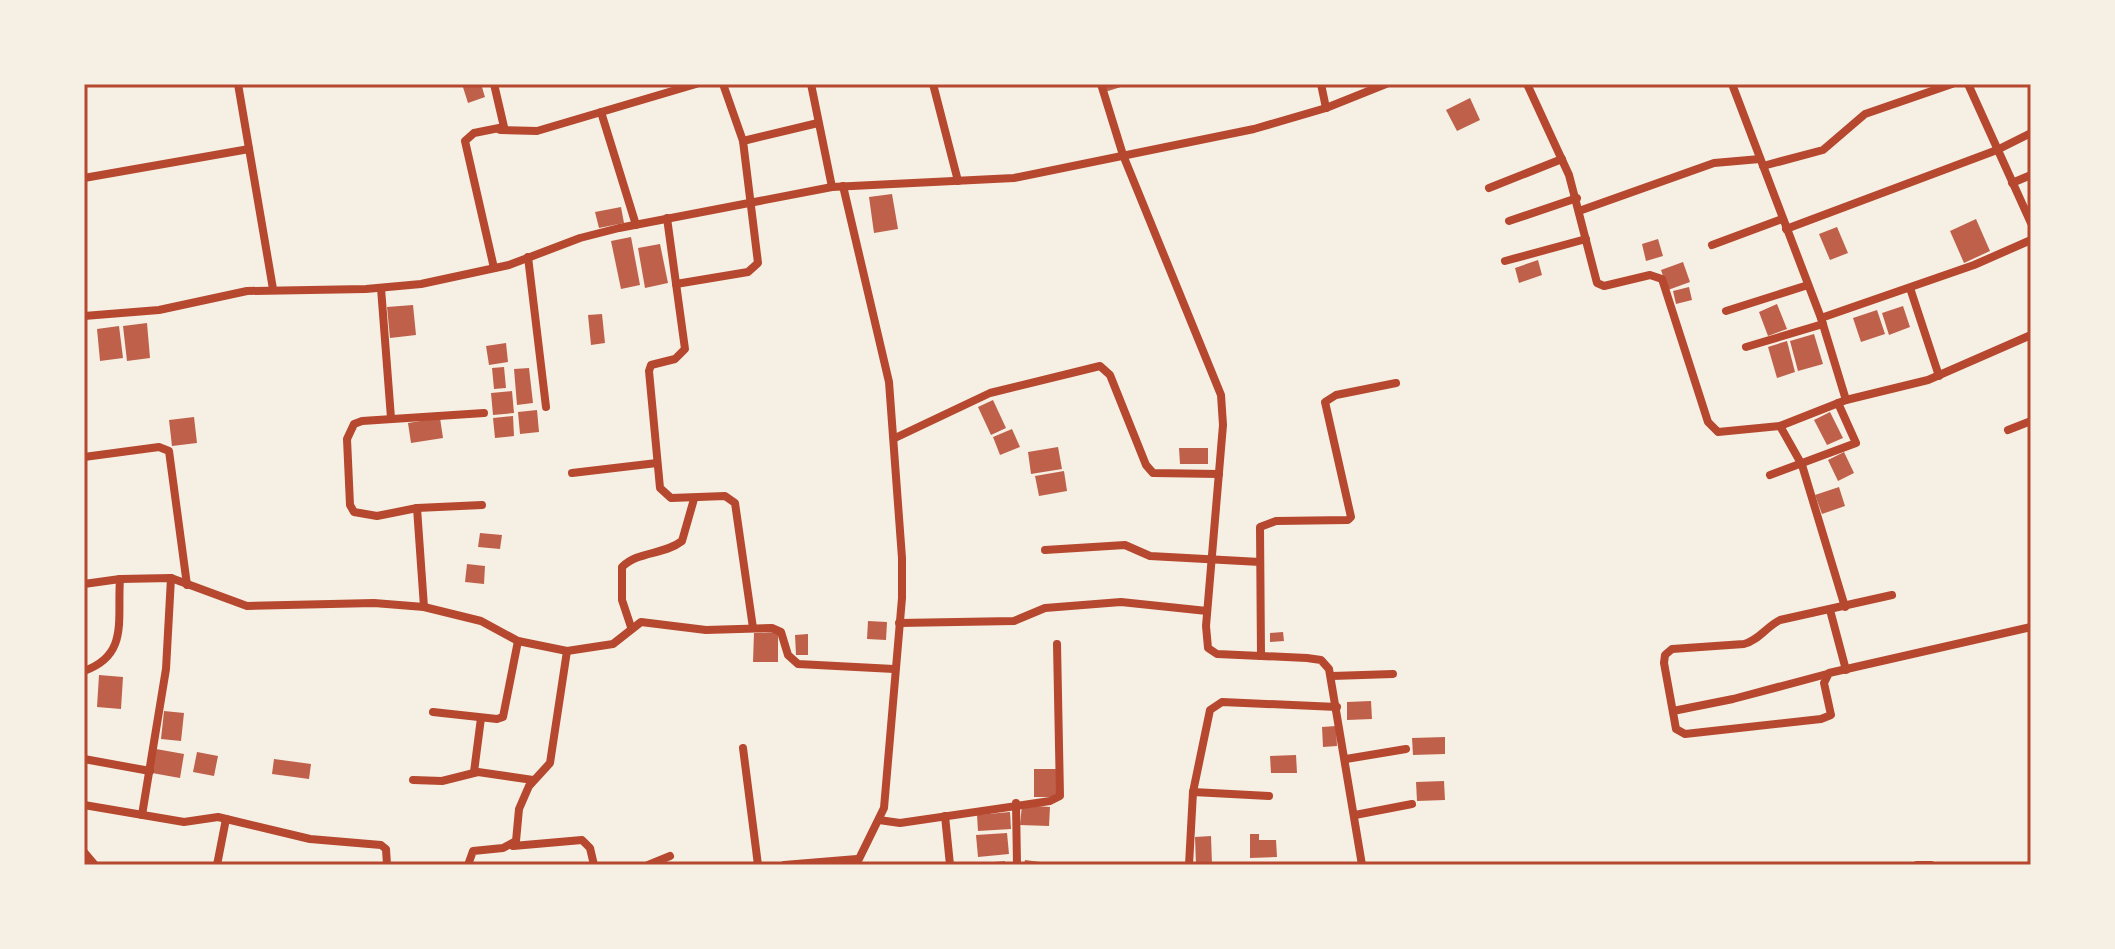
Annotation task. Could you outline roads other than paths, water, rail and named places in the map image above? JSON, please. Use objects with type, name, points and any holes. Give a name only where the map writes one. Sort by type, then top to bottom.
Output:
[{"type":"street","points":[[238,84],[273,289]]},
{"type":"street","points":[[494,84],[505,123],[499,130]]},
{"type":"street","points":[[494,268],[465,141],[474,133],[537,131],[696,84]]},
{"type":"street","points":[[676,284],[754,269],[759,254],[743,141],[723,84]]},
{"type":"street","points":[[811,84],[832,187]]},
{"type":"street","points":[[933,84],[958,181]]},
{"type":"street","points":[[1101,84],[1123,155],[1221,395],[1223,425],[1207,611],[1208,648],[1217,654],[1321,660],[1332,676],[1362,865]]},
{"type":"street","points":[[1321,84],[1326,108]]},
{"type":"street","points":[[84,316],[159,310],[214,296],[273,289],[381,288],[421,284],[494,268],[580,238],[752,201],[843,186],[1014,178],[1254,129],[1326,108],[1386,84]]},
{"type":"street","points":[[1527,84],[1577,198],[1597,283],[1604,286],[1650,275],[1662,279],[1713,428],[1727,433],[1780,426],[1842,402],[1939,376],[2031,335]]},
{"type":"street","points":[[1732,84],[1822,321],[1842,402],[1856,443],[1770,475]]},
{"type":"street","points":[[1579,211],[1714,163],[1761,162],[1823,150],[1865,114],[1952,84]]},
{"type":"street","points":[[1968,84],[2031,223]]},
{"type":"street","points":[[601,112],[636,225]]},
{"type":"street","points":[[743,141],[818,123]]},
{"type":"street","points":[[1786,229],[1997,150],[2031,133]]},
{"type":"street","points":[[84,178],[249,149]]},
{"type":"street","points":[[1489,188],[1562,159]]},
{"type":"street","points":[[2012,183],[2031,175]]},
{"type":"street","points":[[784,865],[856,862],[884,808],[899,623],[901,535],[895,438],[885,362],[859,268],[843,186]]},
{"type":"street","points":[[1509,221],[1577,198]]},
{"type":"street","points":[[667,218],[685,349],[675,359],[651,365],[648,378],[661,493],[671,498],[725,496],[735,503],[753,628]]},
{"type":"street","points":[[1712,245],[1782,219]]},
{"type":"street","points":[[1505,261],[1586,239]]},
{"type":"street","points":[[1746,347],[1974,265],[2031,240]]},
{"type":"street","points":[[528,257],[546,407]]},
{"type":"street","points":[[1726,311],[1808,285]]},
{"type":"street","points":[[381,288],[391,418]]},
{"type":"street","points":[[1910,288],[1939,376]]},
{"type":"street","points":[[895,438],[990,393],[1100,366],[1110,375],[1146,465],[1153,473],[1219,474]]},
{"type":"street","points":[[1261,656],[1257,533],[1264,524],[1348,520],[1351,517],[1325,402],[1336,395],[1396,383]]},
{"type":"street","points":[[482,505],[417,508],[364,516],[354,512],[350,505],[349,430],[362,421],[484,413]]},
{"type":"street","points":[[2008,430],[2031,421]]},
{"type":"street","points":[[1780,426],[1802,465],[1845,607]]},
{"type":"street","points":[[84,457],[149,448],[169,451],[187,585]]},
{"type":"street","points":[[572,473],[657,463]]},
{"type":"street","points":[[631,627],[622,600],[622,567],[630,559],[663,552],[682,541],[694,499]]},
{"type":"street","points":[[417,508],[424,607]]},
{"type":"street","points":[[1045,550],[1125,545],[1150,556],[1260,562]]},
{"type":"street","points":[[84,584],[120,579],[171,578],[247,606],[374,603],[424,607],[481,621],[518,641],[567,651],[613,644],[641,622],[706,630],[753,628],[781,632],[788,655],[798,664],[894,669]]},
{"type":"street","points":[[142,815],[166,669],[171,578]]},
{"type":"street","points":[[84,671],[102,665],[114,650],[120,579]]},
{"type":"street","points":[[1829,673],[1824,683],[1831,715],[1821,719],[1685,734],[1676,729],[1664,663],[1665,655],[1672,649],[1754,641],[1767,626],[1780,620],[1892,595]]},
{"type":"street","points":[[899,623],[1014,621],[1045,608],[1121,602],[1207,611]]},
{"type":"street","points":[[1830,610],[1846,670]]},
{"type":"street","points":[[1673,711],[2031,627]]},
{"type":"street","points":[[433,712],[497,719],[506,713],[518,641]]},
{"type":"street","points":[[879,820],[900,823],[1016,803],[1050,801],[1060,796],[1057,644]]},
{"type":"street","points":[[512,846],[517,835],[519,809],[533,780],[550,763],[567,651]]},
{"type":"street","points":[[1332,676],[1393,674]]},
{"type":"street","points":[[1189,865],[1193,792],[1210,710],[1215,704],[1337,707]]},
{"type":"street","points":[[474,772],[481,718]]},
{"type":"street","points":[[743,748],[758,865]]},
{"type":"street","points":[[1346,759],[1406,749]]},
{"type":"street","points":[[84,759],[150,771]]},
{"type":"street","points":[[413,780],[442,781],[474,772],[533,780]]},
{"type":"street","points":[[1193,792],[1269,796]]},
{"type":"street","points":[[1016,803],[1017,865]]},
{"type":"street","points":[[1355,815],[1412,804]]},
{"type":"street","points":[[84,805],[184,822],[209,816],[310,839],[381,845],[388,856],[387,865]]},
{"type":"street","points":[[945,816],[950,865]]},
{"type":"street","points":[[217,865],[226,819]]},
{"type":"street","points":[[468,865],[473,851],[582,840],[590,848],[594,865]]},
{"type":"street","points":[[84,852],[95,865]]},
{"type":"street","points":[[648,865],[670,856]]},
{"type":"street","points":[[1917,865],[1931,865]]}]
